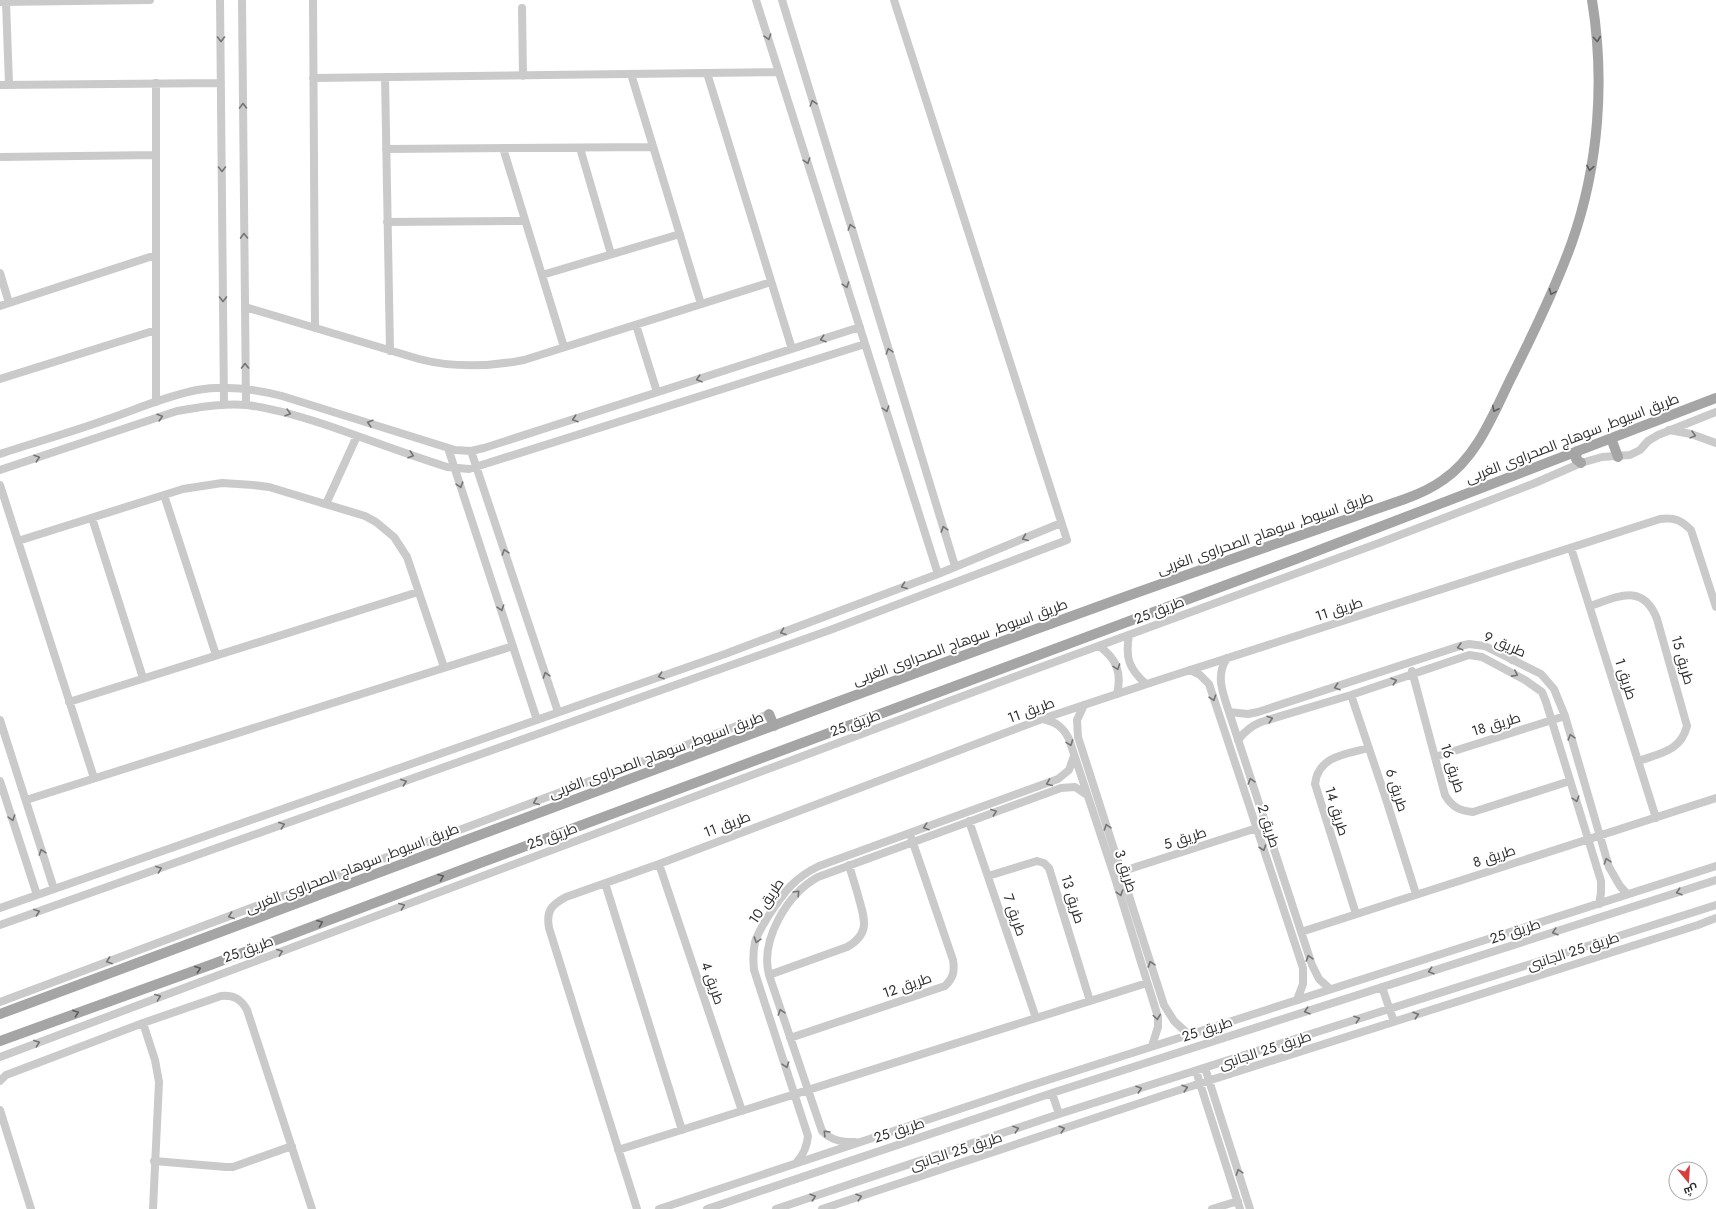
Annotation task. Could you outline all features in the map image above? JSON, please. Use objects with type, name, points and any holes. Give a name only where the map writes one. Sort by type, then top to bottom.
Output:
[{"type":"main road","name":"طريق اسيوط, سوهاج الصحراوى الغربى","points":[[0,1014],[1094,608],[1406,499],[1426,491],[1444,480],[1461,465],[1478,442],[1541,318],[1558,280],[1572,241],[1580,213],[1592,156],[1598,98],[1598,42],[1592,0]]},
{"type":"main road","name":"طريق اسيوط, سوهاج الصحراوى الغربى","points":[[0,1042],[213,964],[458,870],[1296,559],[1716,398]]},
{"type":"main road","points":[[1611,438],[1618,457]]},
{"type":"main road","points":[[1577,452],[1576,459],[1581,463]]},
{"type":"main road","points":[[769,714],[774,726]]},
{"type":"street","points":[[9,84],[3,2],[150,0]]},
{"type":"street","points":[[220,0],[224,405]]},
{"type":"street","points":[[242,0],[246,405]]},
{"type":"street","points":[[313,0],[315,328]]},
{"type":"street","points":[[756,0],[938,574]]},
{"type":"street","points":[[782,0],[955,566]]},
{"type":"street","points":[[0,925],[822,633],[1067,540],[894,0]]},
{"type":"street","points":[[522,8],[523,76]]},
{"type":"street","points":[[313,78],[779,72]]},
{"type":"street","points":[[707,73],[792,349]]},
{"type":"street","points":[[631,74],[701,304]]},
{"type":"street","points":[[384,77],[390,351]]},
{"type":"street","points":[[156,83],[156,402]]},
{"type":"street","points":[[0,85],[221,83]]},
{"type":"street","points":[[386,149],[653,147]]},
{"type":"street","points":[[503,148],[564,347]]},
{"type":"street","points":[[580,148],[611,254]]},
{"type":"street","points":[[0,157],[156,155]]},
{"type":"street","points":[[387,222],[525,221]]},
{"type":"street","points":[[542,275],[680,234]]},
{"type":"street","points":[[0,306],[156,256]]},
{"type":"street","points":[[0,273],[9,303]]},
{"type":"street","points":[[245,307],[390,351],[441,364],[484,366],[524,360],[771,282]]},
{"type":"street","points":[[636,324],[657,392]]},
{"type":"street","points":[[0,454],[107,420],[156,402],[199,390],[223,388],[246,389],[282,396],[448,448],[471,451],[860,327]]},
{"type":"street","points":[[0,379],[156,330]]},
{"type":"street","points":[[0,470],[178,412],[200,407],[224,405],[246,405],[275,410],[455,468],[477,467],[865,344]]},
{"type":"street","name":"طريق 25","points":[[0,1057],[1099,646],[1379,543],[1535,483],[1581,463],[1602,457],[1630,455],[1640,450],[1648,441],[1669,430],[1716,412]]},
{"type":"street","points":[[1669,430],[1691,434],[1716,443]]},
{"type":"street","points":[[326,504],[357,436]]},
{"type":"street","points":[[448,448],[537,720]]},
{"type":"street","points":[[471,451],[558,712]]},
{"type":"street","points":[[18,541],[164,495],[202,485],[238,483],[279,489],[365,516],[386,529],[407,557],[444,667]]},
{"type":"street","points":[[0,485],[94,778]]},
{"type":"street","points":[[164,495],[216,655]]},
{"type":"street","points":[[92,518],[143,678]]},
{"type":"street","name":"طريق 11","points":[[637,1209],[547,919],[550,909],[557,902],[566,897],[659,864],[1042,719],[1146,684],[1660,519],[1672,518],[1682,521],[1691,530],[1716,607]]},
{"type":"street","points":[[0,908],[724,654],[938,574],[1061,523]]},
{"type":"street","name":"طريق 1","points":[[1571,548],[1656,818]]},
{"type":"street","points":[[69,702],[418,592]]},
{"type":"street","name":"طريق 15","points":[[1590,606],[1624,596],[1635,595],[1645,599],[1649,603],[1653,608],[1657,619],[1687,726],[1685,735],[1679,744],[1639,761]]},
{"type":"street","points":[[1129,635],[1127,646],[1131,668],[1146,684]]},
{"type":"street","name":"طريق 9","points":[[1229,712],[1248,714],[1258,712],[1469,644],[1485,646],[1541,674],[1550,682],[1558,696],[1565,716],[1599,837],[1609,867],[1620,886],[1627,894]]},
{"type":"street","points":[[26,800],[513,646]]},
{"type":"street","points":[[1099,646],[1108,652],[1117,667],[1120,683],[1117,694]]},
{"type":"street","points":[[1512,660],[1516,651]]},
{"type":"street","name":"طريق 9","points":[[1238,740],[1244,732],[1256,724],[1413,675],[1469,655],[1482,657],[1533,684],[1542,692],[1552,720],[1601,881],[1599,904]]},
{"type":"street","name":"طريق 2","points":[[1227,658],[1223,665],[1220,680],[1229,712],[1265,825],[1315,972],[1330,989]]},
{"type":"street","name":"طريق 16","points":[[1409,664],[1446,795],[1456,808],[1473,812],[1570,781]]},
{"type":"street","name":"طريق 2","points":[[1190,670],[1200,675],[1209,684],[1303,968],[1303,984],[1297,1000]]},
{"type":"street","name":"طريق 6","points":[[1350,695],[1369,748],[1416,894]]},
{"type":"street","name":"طريق 3","points":[[1084,705],[1077,720],[1078,737],[1118,873],[1147,983],[1158,1017],[1157,1032],[1152,1046]]},
{"type":"street","points":[[0,1002],[769,714]]},
{"type":"street","name":"طريق 18","points":[[1435,757],[1565,716]]},
{"type":"street","name":"طريق 3","points":[[1042,719],[1059,725],[1065,731],[1087,795],[1118,873],[1164,1005],[1174,1021],[1188,1034]]},
{"type":"street","points":[[0,720],[54,889]]},
{"type":"street","name":"طريق 14","points":[[1356,914],[1315,784],[1319,768],[1324,762],[1369,748]]},
{"type":"street","name":"طريق 10","points":[[797,1163],[807,1146],[808,1136],[754,970],[753,956],[755,942],[761,928],[785,890],[804,874],[819,866],[1058,779],[1069,770],[1074,756]]},
{"type":"street","points":[[0,781],[37,895]]},
{"type":"street","name":"طريق 10","points":[[862,1142],[835,1141],[822,1131],[818,1124],[768,970],[768,945],[791,898],[809,882],[849,865],[1061,788],[1075,787],[1087,795]]},
{"type":"street","name":"طريق 8","points":[[1301,932],[1716,798]]},
{"type":"street","name":"طريق 7","points":[[969,821],[1036,1018]]},
{"type":"street","name":"طريق 5","points":[[1118,873],[1265,825]]},
{"type":"street","name":"طريق 12","points":[[790,1038],[945,986],[952,979],[955,970],[953,960],[910,833]]},
{"type":"street","name":"طريق 13","points":[[988,876],[1037,861],[1044,863],[1049,868],[1090,1001]]},
{"type":"street","name":"طريق 4","points":[[659,864],[742,1111]]},
{"type":"street","points":[[754,970],[768,970],[847,947],[856,942],[862,934],[865,924],[849,865]]},
{"type":"street","points":[[659,1209],[1188,1034],[1716,866]]},
{"type":"street","points":[[804,874],[809,882]]},
{"type":"street","name":"طريق 25","points":[[708,1209],[1052,1093],[1716,880]]},
{"type":"street","points":[[605,883],[682,1130]]},
{"type":"street","points":[[776,1209],[1059,1114],[1716,905]]},
{"type":"street","name":"طريق 25 الجانبى","points":[[822,1209],[1200,1084],[1716,918]]},
{"type":"street","points":[[1609,939],[1613,952]]},
{"type":"street","points":[[618,1150],[1147,983]]},
{"type":"street","points":[[1382,987],[1394,1022]]},
{"type":"street","points":[[0,1081],[6,1075],[143,1023],[222,996],[229,995],[237,998],[243,1003],[246,1010],[312,1209]]},
{"type":"street","points":[[1254,1014],[1258,1026]]},
{"type":"street","points":[[143,1023],[155,1060],[159,1082],[154,1161],[153,1209]]},
{"type":"street","points":[[1206,1068],[1250,1209]]},
{"type":"street","points":[[1196,1071],[1240,1209]]},
{"type":"street","points":[[1052,1093],[1059,1114]]},
{"type":"street","points":[[0,1110],[2,1126],[30,1209]]},
{"type":"street","points":[[154,1161],[226,1168],[292,1146]]},
{"type":"street","points":[[942,1154],[946,1168]]},
{"type":"street","points":[[704,1194],[708,1209]]},
{"type":"street","points":[[1212,1209],[1238,1201]]}]
